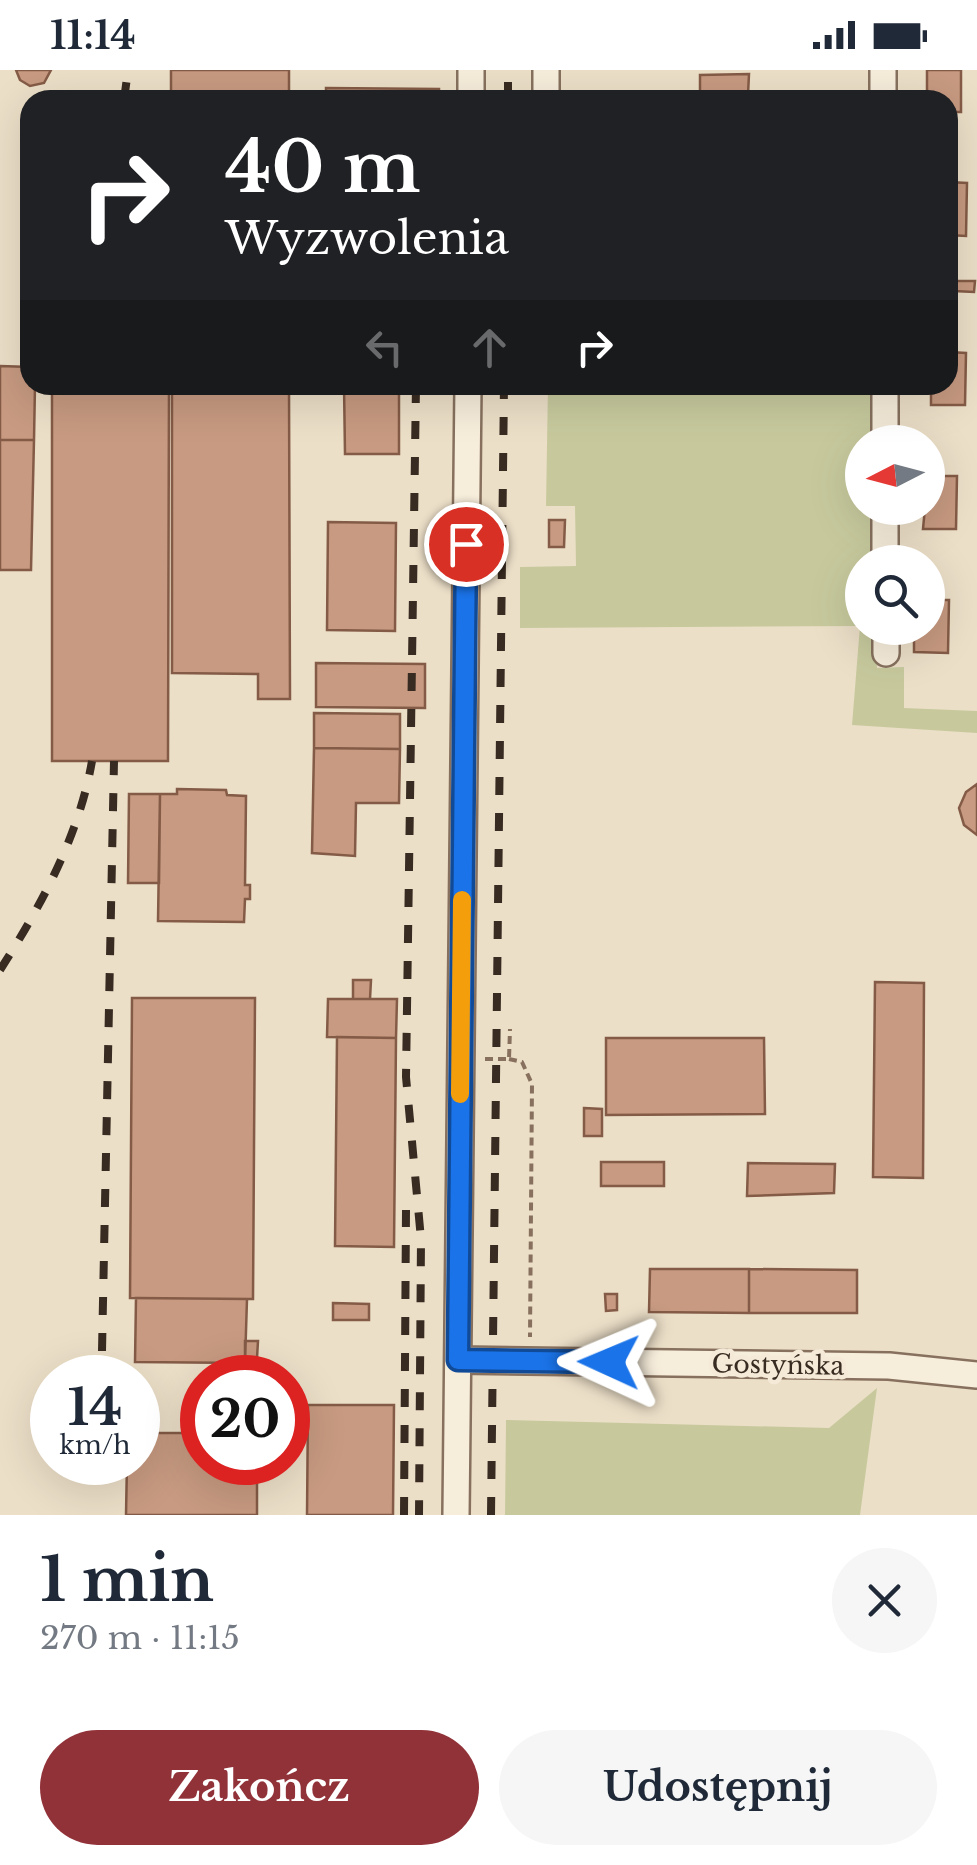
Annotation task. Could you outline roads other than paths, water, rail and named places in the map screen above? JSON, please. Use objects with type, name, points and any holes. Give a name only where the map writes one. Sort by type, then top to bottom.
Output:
[{"type":"street","points":[[456,1515],[468,395]]},
{"type":"street","points":[[885,395],[885,425]]},
{"type":"street","name":"Gostyńska","points":[[458,1360],[889,1366],[977,1375]]},
{"type":"railway","points":[[125,90],[128,70]]},
{"type":"railway","points":[[508,70],[508,90]]},
{"type":"railway","points":[[416,395],[406,1077],[421,1239],[419,1515]]},
{"type":"railway","points":[[491,1515],[504,395]]},
{"type":"railway","points":[[0,970],[30,921],[68,843],[92,761]]},
{"type":"railway","points":[[102,1351],[114,761]]},
{"type":"railway","points":[[404,1515],[406,1210]]}]
